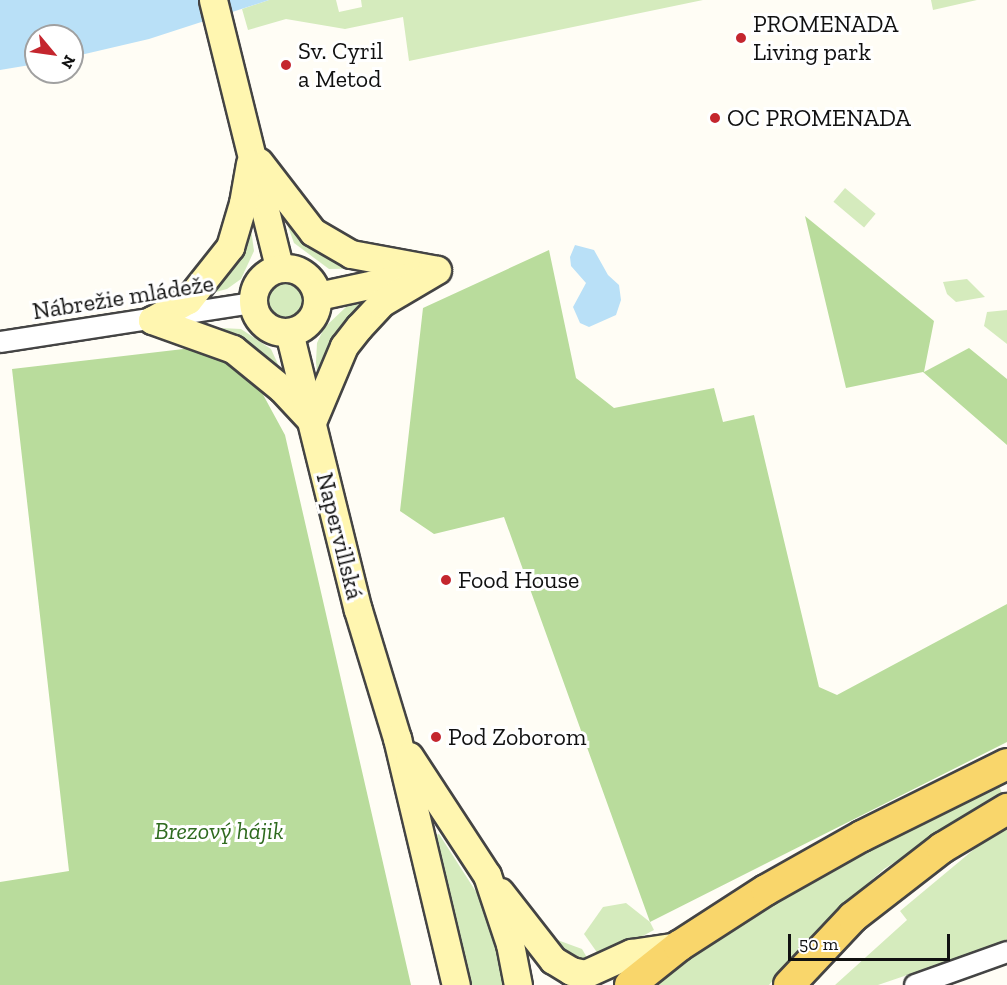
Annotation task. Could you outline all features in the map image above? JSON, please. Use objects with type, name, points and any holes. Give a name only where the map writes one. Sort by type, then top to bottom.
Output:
[{"type":"main road","points":[[630,985],[679,946],[766,890],[852,842],[1007,764]]},
{"type":"main road","points":[[789,985],[853,917],[942,848],[1007,809]]},
{"type":"street","points":[[213,0],[279,267]]},
{"type":"street","points":[[252,151],[313,232],[351,254],[437,270]]},
{"type":"street","points":[[152,320],[188,300],[230,247],[243,203],[252,151]]},
{"type":"street","points":[[279,267],[301,271],[309,277],[318,296],[311,320],[289,332],[264,324],[253,303],[260,280],[279,267]]},
{"type":"street","points":[[318,296],[437,270]]},
{"type":"street","points":[[152,320],[233,349],[282,389],[312,422],[344,346],[359,327],[381,303],[437,270]]},
{"type":"street","name":"Nábrežie mládeže","points":[[0,342],[253,303]]},
{"type":"street","name":"Napervillská","points":[[289,332],[358,610],[397,738],[456,985]]},
{"type":"street","name":"Napervillská","points":[[397,738],[487,875],[510,944],[518,985]]},
{"type":"street","points":[[487,875],[553,960],[571,971],[585,974],[632,953],[679,946]]},
{"type":"street","points":[[915,985],[1007,951]]},
{"type":"green space","points":[[269,0],[336,0],[339,12],[362,7],[361,0],[703,0],[409,61],[403,17],[345,29],[286,19],[248,30],[242,9]]},
{"type":"green space","points":[[931,0],[977,0],[933,10]]},
{"type":"green space","points":[[845,188],[876,214],[864,228],[833,202]]},
{"type":"green space","points":[[284,216],[382,268],[329,269],[294,243]]},
{"type":"green space","points":[[805,216],[934,321],[924,372],[969,348],[1007,379],[1007,445],[923,372],[846,388]]},
{"type":"green space","points":[[250,222],[254,251],[241,279],[227,289],[200,296]]},
{"type":"green space","points":[[549,250],[576,378],[614,408],[714,388],[723,422],[754,415],[819,687],[837,695],[1007,604],[1007,742],[650,922],[504,517],[434,534],[400,511],[423,308]]},
{"type":"green space","points":[[967,279],[985,297],[956,302],[947,294],[943,282]]},
{"type":"green space","points":[[286,282],[299,287],[304,300],[299,313],[286,318],[273,313],[268,300],[273,287]]},
{"type":"green space","points":[[374,299],[319,395],[317,343],[324,328],[346,307]]},
{"type":"green space","points":[[1007,310],[1007,344],[984,326],[987,312]]},
{"type":"green space","points":[[202,327],[241,329],[271,349],[286,382]]},
{"type":"green space","name":"Brezový hájik","points":[[235,343],[285,435],[411,985],[0,985],[0,882],[69,871],[12,369]]},
{"type":"green space","points":[[999,785],[1002,794],[884,869],[821,925],[769,985],[649,985],[801,882]]},
{"type":"green space","points":[[1007,827],[1007,941],[878,985],[835,985],[907,920],[900,911],[990,836]]},
{"type":"green space","points":[[439,834],[498,926],[507,985],[467,985],[432,837]]},
{"type":"green space","points":[[626,903],[650,922],[654,930],[601,958],[584,934],[603,907]]},
{"type":"green space","points":[[541,934],[582,949],[589,961],[572,962]]},
{"type":"water","points":[[0,0],[269,0],[149,39],[84,54],[84,24],[24,24],[24,66],[0,70]]},
{"type":"water","points":[[575,245],[594,250],[608,275],[619,285],[621,300],[616,315],[589,327],[580,323],[573,307],[586,283],[571,266],[570,257]]},
{"type":"place","name":"PROMENADA Living park","points":[[741,38]]},
{"type":"place","name":"Sv. Cyril a Metod","points":[[286,65]]},
{"type":"place","name":"OC PROMENADA","points":[[715,118]]},
{"type":"place","name":"Food House","points":[[446,580]]},
{"type":"place","name":"Pod Zoborom","points":[[436,737]]}]
